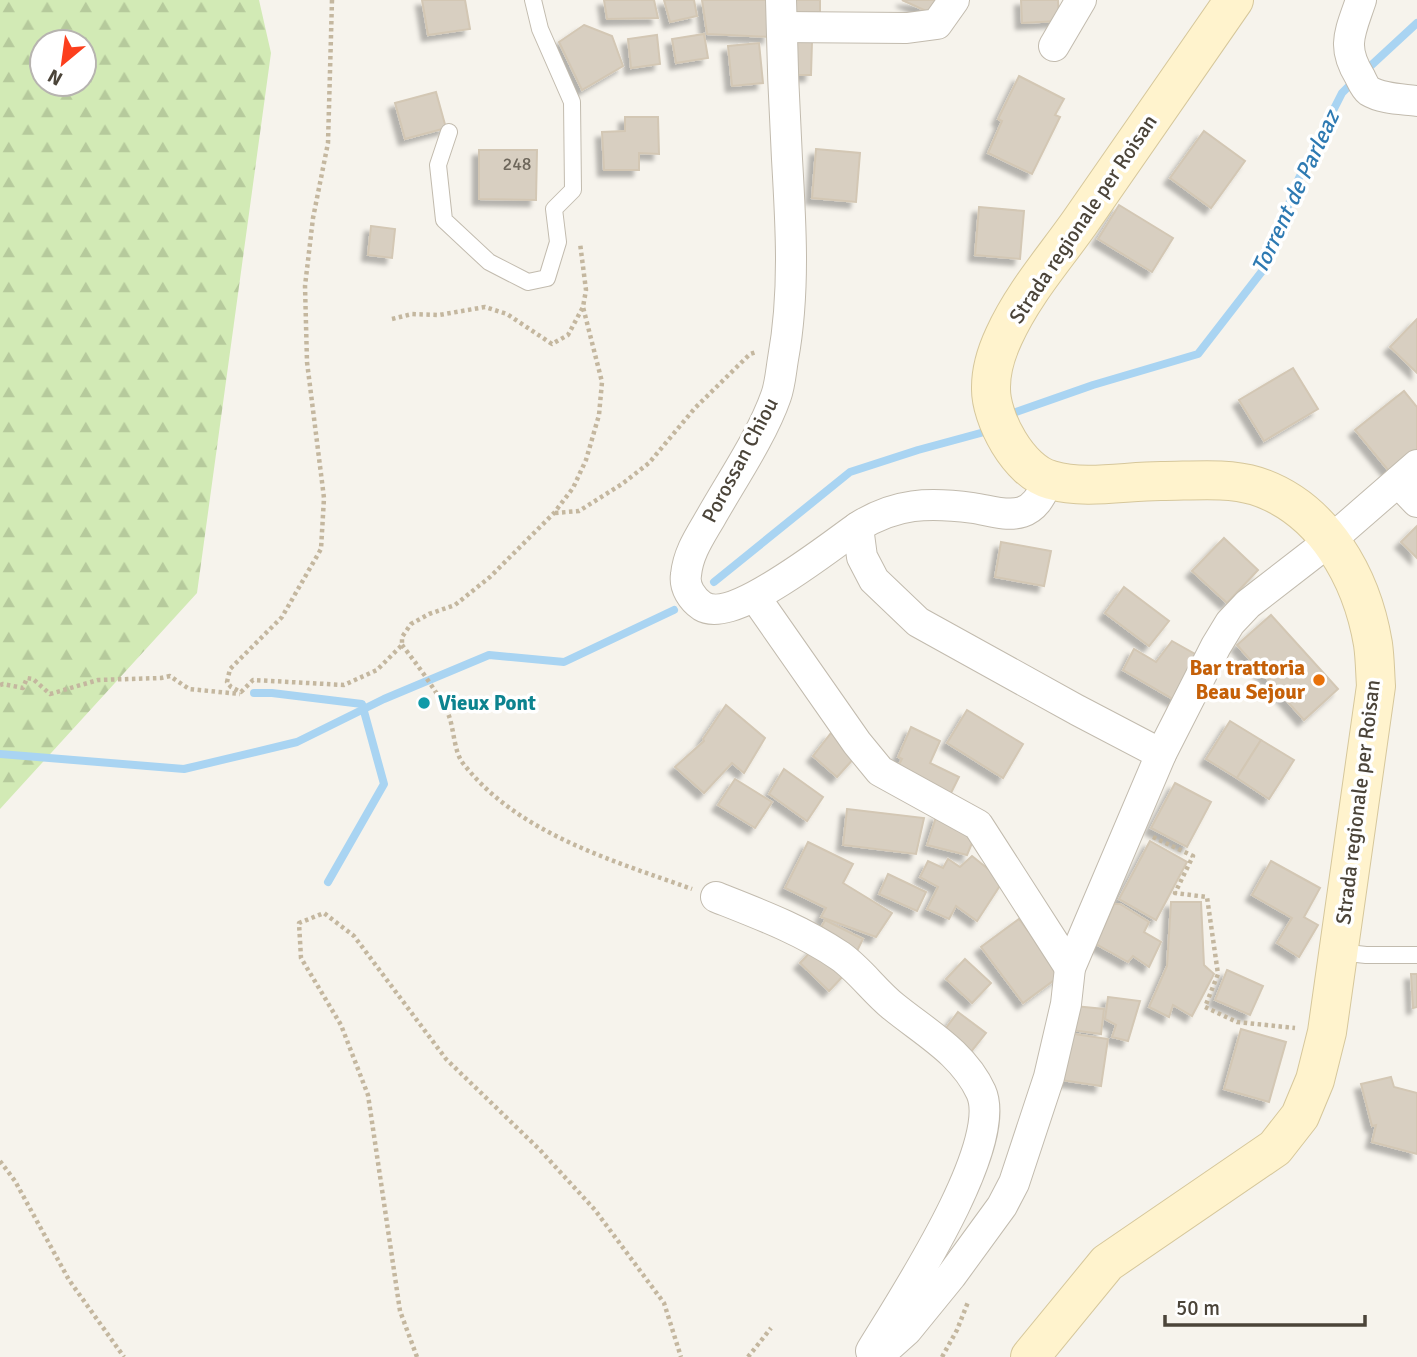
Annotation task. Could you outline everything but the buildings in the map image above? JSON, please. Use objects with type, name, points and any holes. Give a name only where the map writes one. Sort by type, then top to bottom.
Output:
[{"type":"main road","name":"Strada regionale per Roisan","points":[[1030,1357],[1107,1263],[1275,1148],[1300,1116],[1315,1080],[1327,1032],[1376,686],[1373,645],[1367,618],[1357,588],[1332,539],[1289,503],[1257,487],[1228,482],[1158,481],[1091,485],[1049,480],[1028,467],[1010,444],[998,420],[991,390],[993,371],[1004,336],[1045,268],[1076,228],[1234,0]]},
{"type":"street","points":[[781,13],[907,27],[937,24],[954,0]]},
{"type":"street","points":[[1054,46],[1081,0]]},
{"type":"street","points":[[1361,0],[1350,33],[1350,61],[1368,90],[1387,97],[1417,101]]},
{"type":"street","name":"Porossan Chiou","points":[[781,13],[792,206],[790,310],[786,345],[776,396],[689,556],[685,578],[690,595],[702,606],[713,610],[731,608],[755,597],[878,514],[910,505],[1021,513],[1037,503],[1049,480]]},
{"type":"street","points":[[877,1357],[907,1330],[951,1276],[1002,1206],[1014,1183],[1049,1077],[1066,1004],[1070,968],[1161,754],[1230,622],[1248,604],[1332,539],[1411,483]]},
{"type":"street","points":[[858,527],[862,557],[874,580],[918,622],[1161,754]]},
{"type":"street","points":[[755,597],[857,743],[880,771],[978,825],[1070,968]]},
{"type":"street","points":[[716,897],[789,926],[842,957],[881,997],[949,1048],[982,1094],[984,1121],[978,1151],[937,1241],[867,1357]]},
{"type":"lane","points":[[449,132],[438,165],[444,220],[489,262],[528,282],[547,278],[558,242],[554,209],[573,190],[572,102],[540,29],[533,0]]},
{"type":"lane","points":[[1339,952],[1417,955]]},
{"type":"path","points":[[240,693],[227,682],[230,669],[282,617],[321,548],[324,498],[307,362],[305,286],[313,218],[328,143],[332,0]]},
{"type":"path","points":[[392,319],[412,314],[439,315],[485,307],[507,314],[552,344],[568,335],[583,307],[602,382],[599,415],[586,460],[573,488],[554,513],[490,576],[455,605],[411,624],[402,637],[402,645],[448,715],[461,760],[503,804],[552,834],[716,897]]},
{"type":"path","points":[[554,513],[579,511],[622,484],[649,463],[695,408],[750,354],[786,345]]},
{"type":"path","points":[[0,685],[23,688],[27,678],[33,679],[50,694],[97,680],[170,676],[189,689],[240,693],[253,680],[344,685],[377,670],[402,645]]},
{"type":"path","points":[[1132,827],[1193,856],[1175,893],[1207,897],[1218,974],[1205,1007],[1237,1022],[1327,1032]]},
{"type":"path","points":[[417,1357],[400,1311],[368,1095],[341,1025],[301,958],[299,923],[324,913],[354,936],[446,1059],[540,1150],[595,1210],[664,1303],[681,1357]]},
{"type":"path","points":[[0,1161],[15,1181],[69,1280],[124,1357]]},
{"type":"path","points":[[748,1357],[771,1328]]},
{"type":"green space","points":[[0,0],[259,0],[271,53],[197,593],[0,809]]},
{"type":"waterway","name":"Torrent de Parleaz","points":[[1364,72],[1417,23]]},
{"type":"waterway","name":"Torrent de Parleaz","points":[[1016,412],[1093,385],[1198,354],[1263,270],[1299,178],[1342,93],[1354,81]]},
{"type":"waterway","name":"Torrent de Parleaz","points":[[714,582],[850,472],[988,431]]},
{"type":"waterway","name":"Torrent de Parleaz","points":[[0,754],[184,769],[297,742],[384,699],[489,655],[564,662],[674,610]]},
{"type":"waterway","points":[[254,693],[362,704],[384,784],[328,882]]},
{"type":"place","name":"Bar trattoria Beau Sejour","points":[[1319,680]]},
{"type":"place","name":"Vieux Pont","points":[[424,703]]}]
